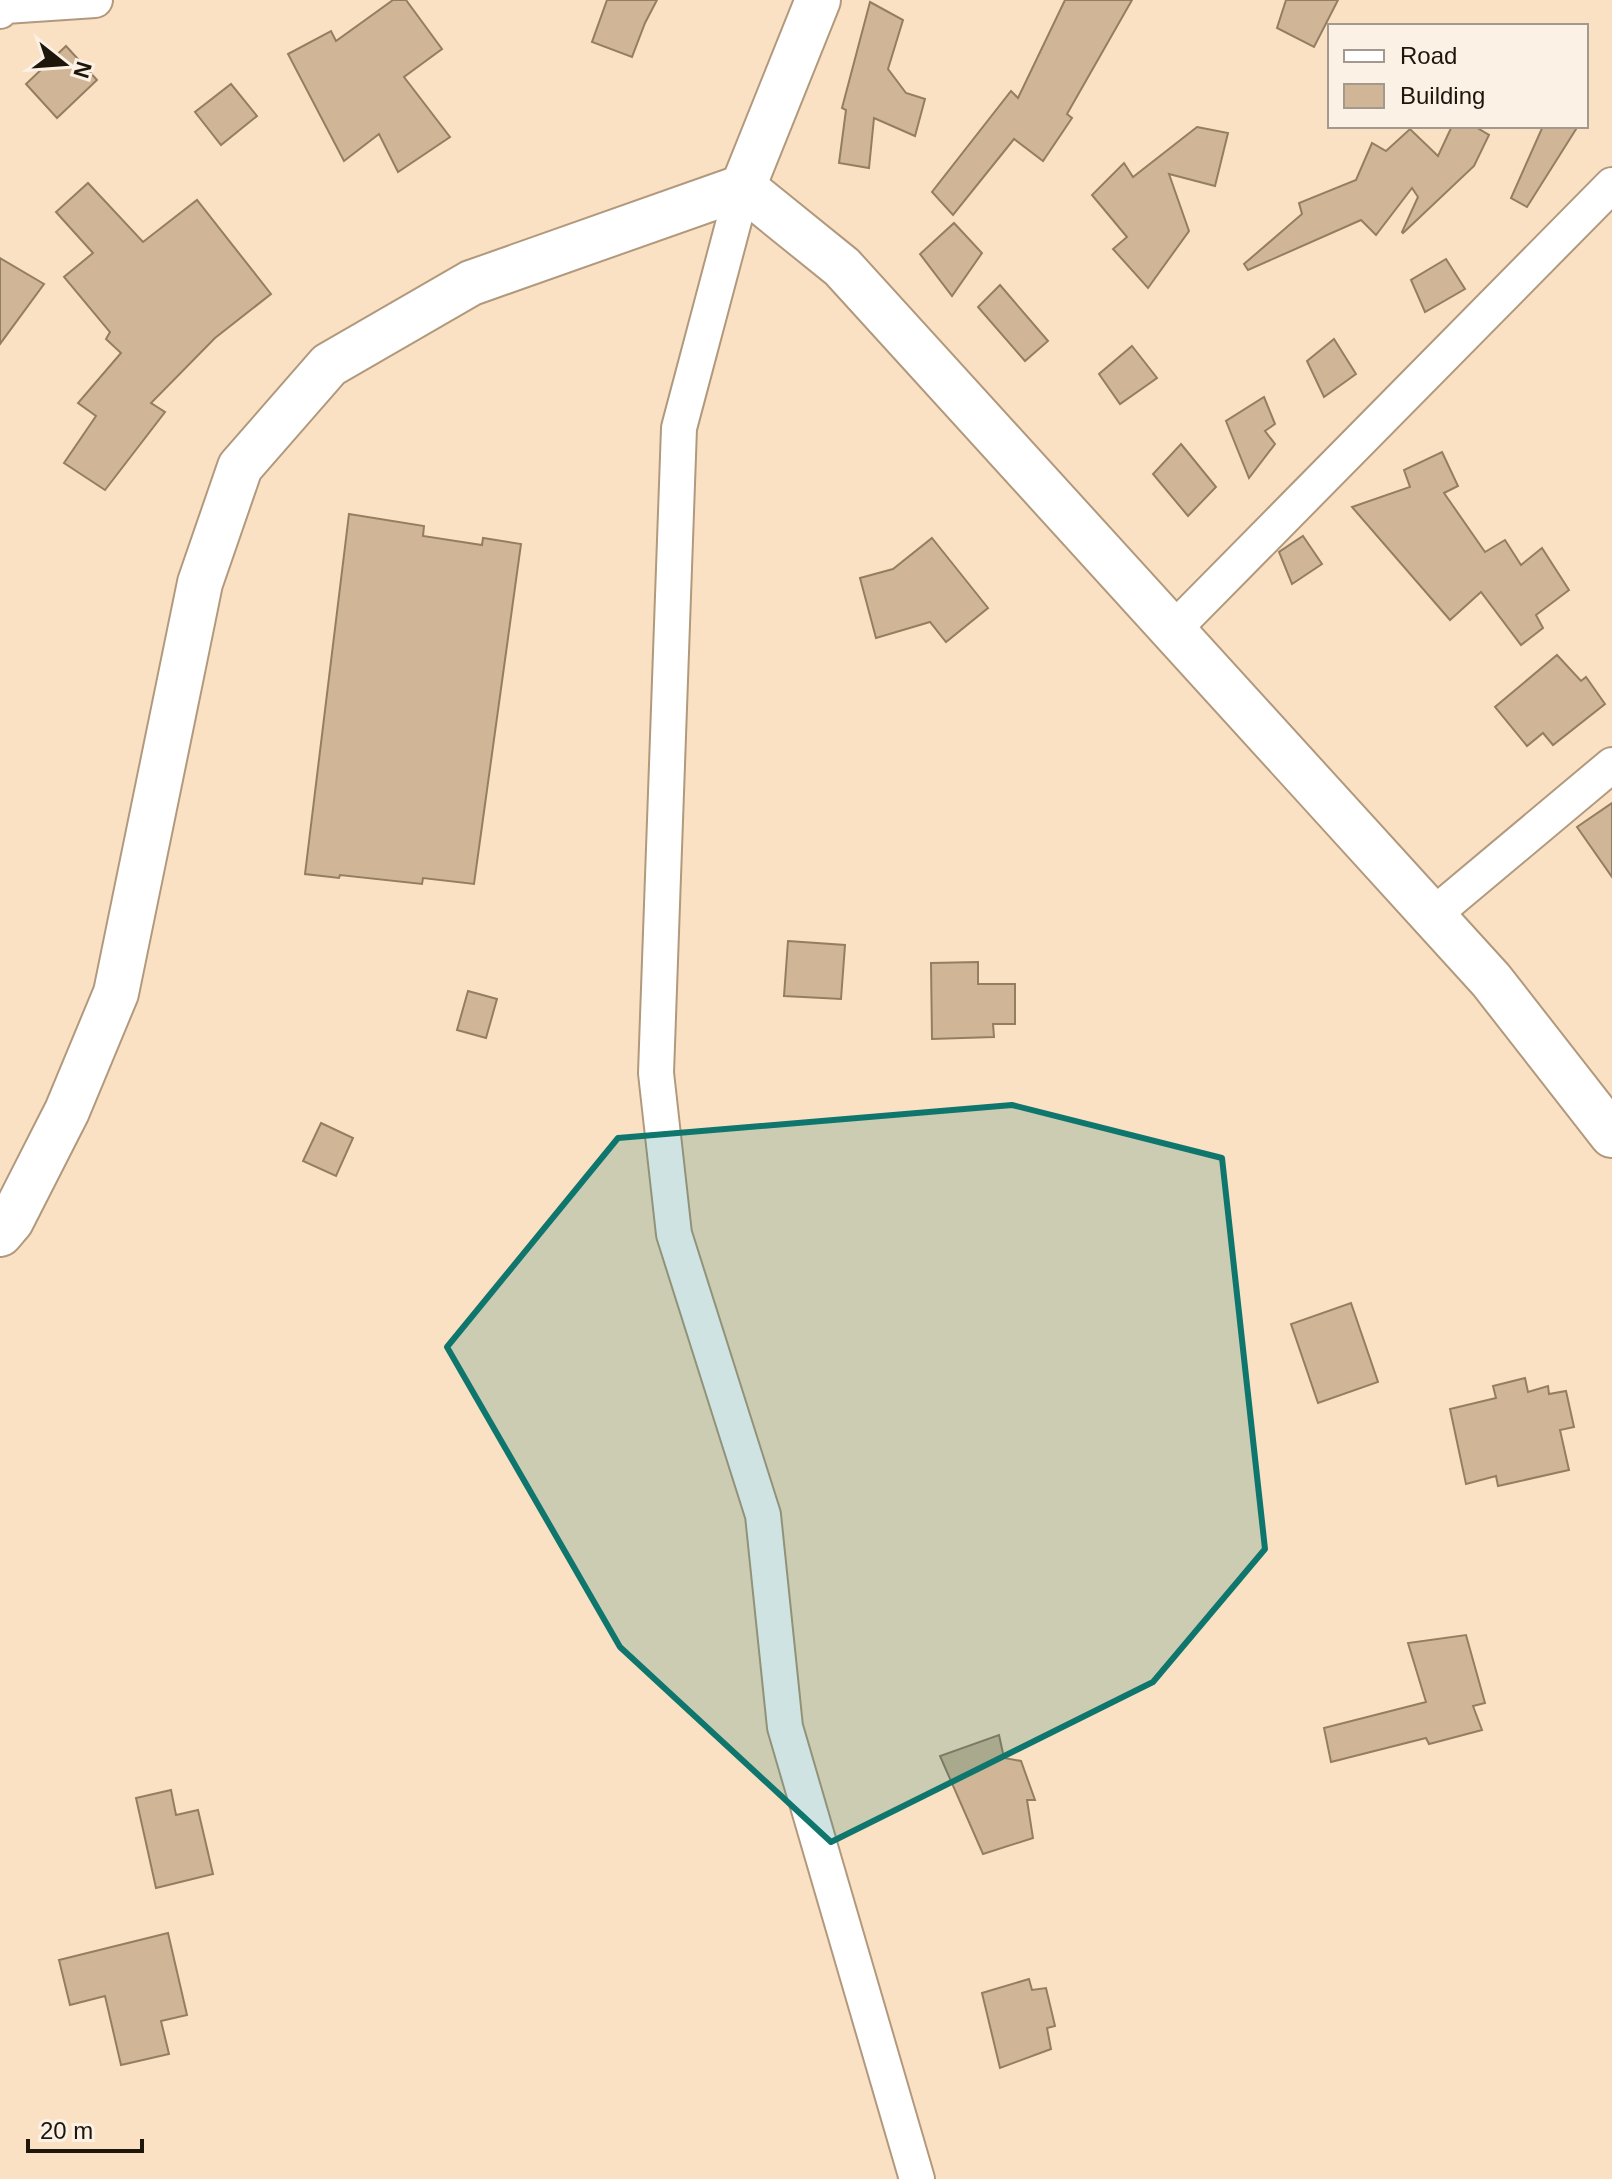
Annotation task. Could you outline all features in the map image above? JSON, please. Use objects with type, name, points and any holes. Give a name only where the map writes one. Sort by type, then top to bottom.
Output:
[{"type":"street","points":[[0,11],[5,6],[95,0]]},
{"type":"street","points":[[818,0],[743,187],[679,428],[656,1073],[674,1234],[763,1515],[785,1727],[917,2179]]},
{"type":"street","points":[[1173,630],[1612,185]]},
{"type":"street","points":[[743,187],[842,267],[1491,980],[1612,1135]]},
{"type":"street","points":[[0,1234],[11,1221],[67,1111],[116,993],[200,583],[240,467],[329,365],[471,283],[743,187]]},
{"type":"street","points":[[1433,915],[1612,765]]},
{"type":"highlighted area","points":[[1012,1105],[1222,1158],[1265,1549],[1153,1682],[831,1842],[620,1647],[447,1347],[618,1138]]},
{"type":"building","points":[[393,0],[406,0],[442,49],[404,77],[450,137],[398,172],[379,134],[344,161],[288,54],[331,31],[336,41]]},
{"type":"building","points":[[607,0],[657,0],[632,57],[592,42]]},
{"type":"building","points":[[1065,0],[1132,0],[1067,114],[1072,118],[1043,161],[1014,139],[953,215],[932,192],[1011,91],[1018,98]]},
{"type":"building","points":[[1286,0],[1338,0],[1314,47],[1277,28]]},
{"type":"building","points":[[870,2],[903,20],[888,69],[906,93],[925,99],[915,136],[874,118],[869,168],[839,163],[846,110],[842,108]]},
{"type":"building","points":[[66,46],[97,80],[57,118],[26,84]]},
{"type":"building","points":[[231,84],[257,116],[221,145],[195,112]]},
{"type":"building","points":[[1197,127],[1228,133],[1215,186],[1169,174],[1189,231],[1148,288],[1113,249],[1127,237],[1092,195],[1124,163],[1133,177]]},
{"type":"building","points":[[1451,128],[1477,128],[1489,135],[1474,166],[1403,233],[1418,197],[1412,188],[1376,235],[1361,220],[1248,270],[1244,264],[1302,214],[1299,203],[1356,180],[1372,143],[1386,151],[1410,129],[1438,156]]},
{"type":"building","points":[[1542,128],[1577,128],[1527,207],[1511,198]]},
{"type":"building","points":[[88,183],[143,242],[197,200],[271,294],[215,338],[151,403],[165,412],[105,490],[64,463],[96,416],[78,403],[121,353],[106,339],[110,332],[64,277],[93,253],[56,212]]},
{"type":"building","points":[[954,223],[982,253],[952,296],[920,254]]},
{"type":"building","points":[[0,258],[44,284],[0,344]]},
{"type":"building","points":[[1446,259],[1465,289],[1425,312],[1411,280]]},
{"type":"building","points":[[1000,285],[1048,341],[1025,361],[978,307]]},
{"type":"building","points":[[1334,339],[1356,374],[1324,397],[1307,361]]},
{"type":"building","points":[[1132,346],[1157,378],[1120,404],[1099,374]]},
{"type":"building","points":[[1264,397],[1275,424],[1265,431],[1275,444],[1249,478],[1226,421]]},
{"type":"building","points":[[1181,444],[1216,487],[1188,516],[1153,474]]},
{"type":"building","points":[[1442,452],[1458,486],[1444,493],[1485,552],[1505,540],[1521,565],[1542,548],[1569,590],[1536,615],[1543,628],[1521,645],[1481,592],[1450,620],[1352,507],[1410,487],[1404,470]]},
{"type":"building","points":[[349,514],[424,526],[423,536],[482,545],[483,538],[521,544],[474,884],[423,878],[422,884],[305,874]]},
{"type":"building","points":[[1303,536],[1322,564],[1292,584],[1279,552]]},
{"type":"building","points":[[932,538],[988,608],[946,642],[930,622],[876,638],[860,578],[893,569]]},
{"type":"building","points":[[1557,655],[1581,681],[1586,677],[1605,704],[1553,745],[1543,733],[1527,746],[1495,707]]},
{"type":"building","points":[[1612,803],[1612,877],[1577,827]]},
{"type":"building","points":[[788,941],[845,945],[841,999],[784,996]]},
{"type":"building","points":[[978,962],[978,984],[1015,984],[1015,1024],[993,1024],[994,1037],[932,1039],[931,963]]},
{"type":"building","points":[[468,991],[497,999],[486,1038],[457,1030]]},
{"type":"building","points":[[321,1123],[353,1138],[336,1176],[303,1161]]},
{"type":"building","points":[[1351,1303],[1378,1382],[1318,1403],[1291,1324]]},
{"type":"building","points":[[1525,1378],[1528,1392],[1548,1386],[1549,1394],[1566,1391],[1574,1427],[1560,1430],[1569,1470],[1498,1486],[1496,1476],[1466,1484],[1450,1409],[1496,1398],[1493,1386]]},
{"type":"building","points":[[1466,1635],[1485,1703],[1473,1706],[1482,1730],[1429,1744],[1426,1738],[1331,1762],[1324,1728],[1426,1702],[1408,1643]]},
{"type":"building","points":[[999,1735],[1004,1758],[1021,1761],[1035,1800],[1027,1800],[1033,1838],[983,1854],[940,1756]]},
{"type":"building","points":[[171,1790],[176,1815],[198,1810],[213,1874],[156,1888],[136,1798]]},
{"type":"building","points":[[168,1933],[187,2015],[161,2021],[169,2054],[121,2065],[105,1996],[70,2005],[59,1960]]},
{"type":"building","points":[[1029,1979],[1032,1990],[1046,1988],[1055,2026],[1047,2028],[1051,2049],[1000,2068],[982,1993]]}]
